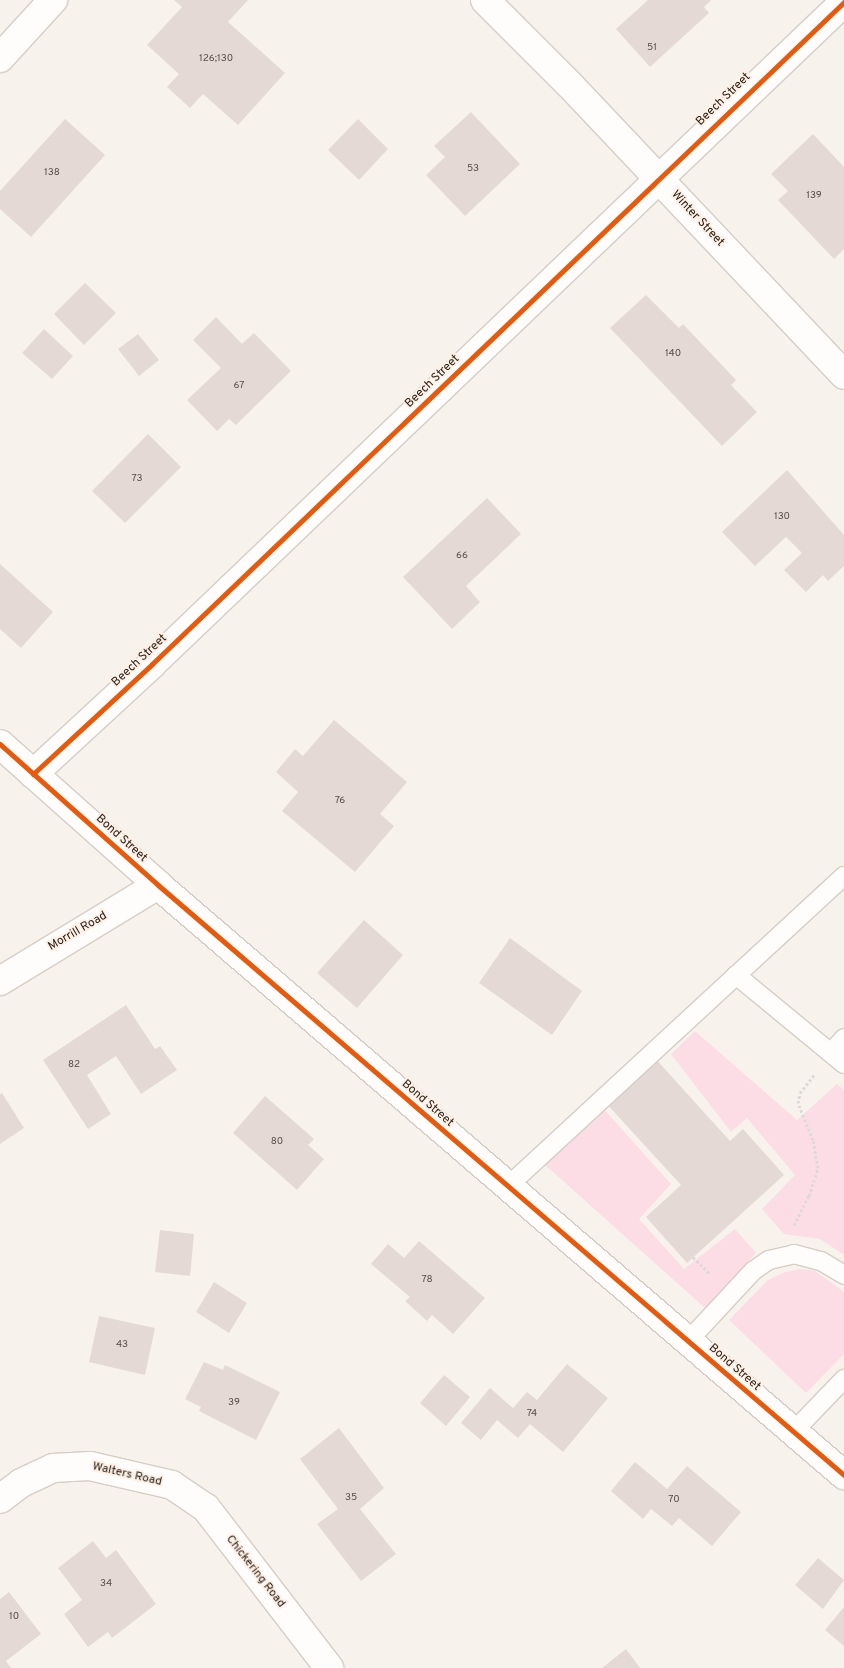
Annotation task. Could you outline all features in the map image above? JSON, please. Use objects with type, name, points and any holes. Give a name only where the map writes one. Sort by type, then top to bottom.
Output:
[{"type":"street","name":"Winter Street","points":[[485,0],[659,179],[844,376]]},
{"type":"street","points":[[0,58],[49,1]]},
{"type":"street","name":"Beech Street","points":[[32,774],[159,657],[844,2]]},
{"type":"street","name":"Bond Street","points":[[0,744],[158,885],[844,1475]]},
{"type":"street","name":"Morrill Road","points":[[0,981],[158,885]]},
{"type":"street","name":"Walters Road","points":[[0,1499],[21,1483],[53,1468],[90,1466],[172,1485]]},
{"type":"street","name":"Chickering Road","points":[[172,1485],[206,1508],[329,1668]]},
{"type":"lane","points":[[507,1186],[844,876]]},
{"type":"lane","points":[[736,975],[837,1058],[844,1038]]},
{"type":"lane","points":[[688,1341],[752,1271],[769,1260],[789,1255],[821,1261],[844,1275]]},
{"type":"lane","points":[[793,1432],[844,1379]]},
{"type":"path","points":[[789,1255],[794,1225],[809,1196],[818,1168],[814,1140],[798,1103],[800,1093],[837,1058]]},
{"type":"shaded area","points":[[695,1031],[797,1120],[837,1084],[844,1090],[844,1255],[820,1239],[784,1234],[762,1209],[795,1175],[747,1118],[731,1132],[671,1054]]},
{"type":"shaded area","points":[[602,1107],[671,1184],[639,1219],[684,1269],[735,1229],[756,1253],[705,1308],[544,1164]]},
{"type":"shaded area","points":[[800,1269],[815,1271],[844,1292],[844,1354],[806,1393],[729,1320],[768,1280],[785,1272]]},
{"type":"building","points":[[174,0],[248,0],[228,22],[285,73],[238,125],[203,94],[190,108],[167,87],[179,74],[147,45],[182,7]]},
{"type":"building","points":[[648,0],[711,0],[704,7],[709,13],[650,67],[616,29]]},
{"type":"building","points":[[471,112],[520,164],[465,216],[426,175],[445,157],[434,146]]},
{"type":"building","points":[[65,119],[105,155],[31,237],[0,209],[0,191]]},
{"type":"building","points":[[358,119],[388,149],[359,180],[328,150]]},
{"type":"building","points":[[813,134],[844,167],[844,249],[834,259],[778,200],[788,191],[771,174]]},
{"type":"building","points":[[85,283],[116,313],[84,345],[54,314]]},
{"type":"building","points":[[646,295],[679,328],[683,324],[736,380],[731,385],[757,412],[722,446],[610,328]]},
{"type":"building","points":[[216,317],[242,344],[254,333],[291,371],[236,425],[229,419],[217,431],[187,400],[221,368],[193,340]]},
{"type":"building","points":[[44,329],[73,356],[52,379],[22,353]]},
{"type":"building","points":[[138,334],[159,360],[139,376],[118,349]]},
{"type":"building","points":[[148,434],[181,467],[125,523],[92,491]]},
{"type":"building","points":[[787,470],[844,535],[844,566],[828,581],[823,575],[806,592],[784,570],[802,553],[786,537],[755,566],[722,532]]},
{"type":"building","points":[[487,498],[521,534],[466,586],[480,602],[452,629],[403,577]]},
{"type":"building","points":[[0,564],[53,612],[21,648],[0,629]]},
{"type":"building","points":[[334,720],[407,782],[380,814],[394,826],[355,872],[282,811],[298,792],[276,772],[295,749],[303,756]]},
{"type":"building","points":[[364,920],[403,955],[357,1008],[317,973]]},
{"type":"building","points":[[510,938],[582,991],[552,1035],[479,983]]},
{"type":"building","points":[[126,1005],[155,1049],[160,1046],[177,1070],[141,1094],[116,1056],[87,1075],[111,1114],[88,1129],[43,1060]]},
{"type":"building","points":[[654,1057],[730,1141],[743,1129],[784,1175],[687,1263],[646,1217],[681,1185],[605,1102]]},
{"type":"building","points":[[2,1093],[24,1128],[0,1144],[0,1094]]},
{"type":"building","points":[[265,1096],[314,1139],[308,1145],[324,1159],[297,1190],[233,1133]]},
{"type":"building","points":[[160,1230],[194,1234],[190,1276],[155,1272]]},
{"type":"building","points":[[419,1241],[485,1298],[453,1334],[432,1315],[427,1321],[405,1301],[410,1297],[371,1264],[388,1244],[404,1258]]},
{"type":"building","points":[[214,1282],[247,1303],[229,1333],[196,1312]]},
{"type":"building","points":[[99,1316],[155,1328],[145,1375],[89,1362]]},
{"type":"building","points":[[204,1362],[223,1370],[225,1365],[280,1392],[256,1440],[199,1411],[201,1407],[185,1399]]},
{"type":"building","points":[[567,1364],[608,1398],[563,1452],[530,1424],[518,1438],[497,1420],[481,1440],[461,1423],[490,1388],[513,1408],[527,1392],[537,1400]]},
{"type":"building","points":[[444,1375],[470,1397],[446,1426],[420,1403]]},
{"type":"building","points":[[339,1428],[384,1488],[360,1509],[396,1554],[361,1581],[317,1524],[338,1509],[300,1459]]},
{"type":"building","points":[[635,1462],[667,1489],[687,1466],[741,1512],[712,1546],[679,1518],[672,1526],[651,1509],[643,1519],[611,1491]]},
{"type":"building","points":[[93,1541],[106,1558],[116,1550],[156,1604],[112,1638],[108,1632],[88,1647],[64,1614],[82,1600],[58,1568]]},
{"type":"building","points":[[818,1558],[844,1580],[823,1609],[795,1585]]},
{"type":"building","points":[[9,1592],[41,1634],[6,1661],[11,1668],[0,1668],[0,1599]]},
{"type":"building","points":[[844,1607],[844,1646],[825,1630]]},
{"type":"building","points":[[626,1649],[640,1668],[602,1668]]},
{"type":"cycle path","points":[[33,774],[152,664],[844,2]]},
{"type":"cycle path","points":[[0,744],[158,885],[844,1475]]}]
